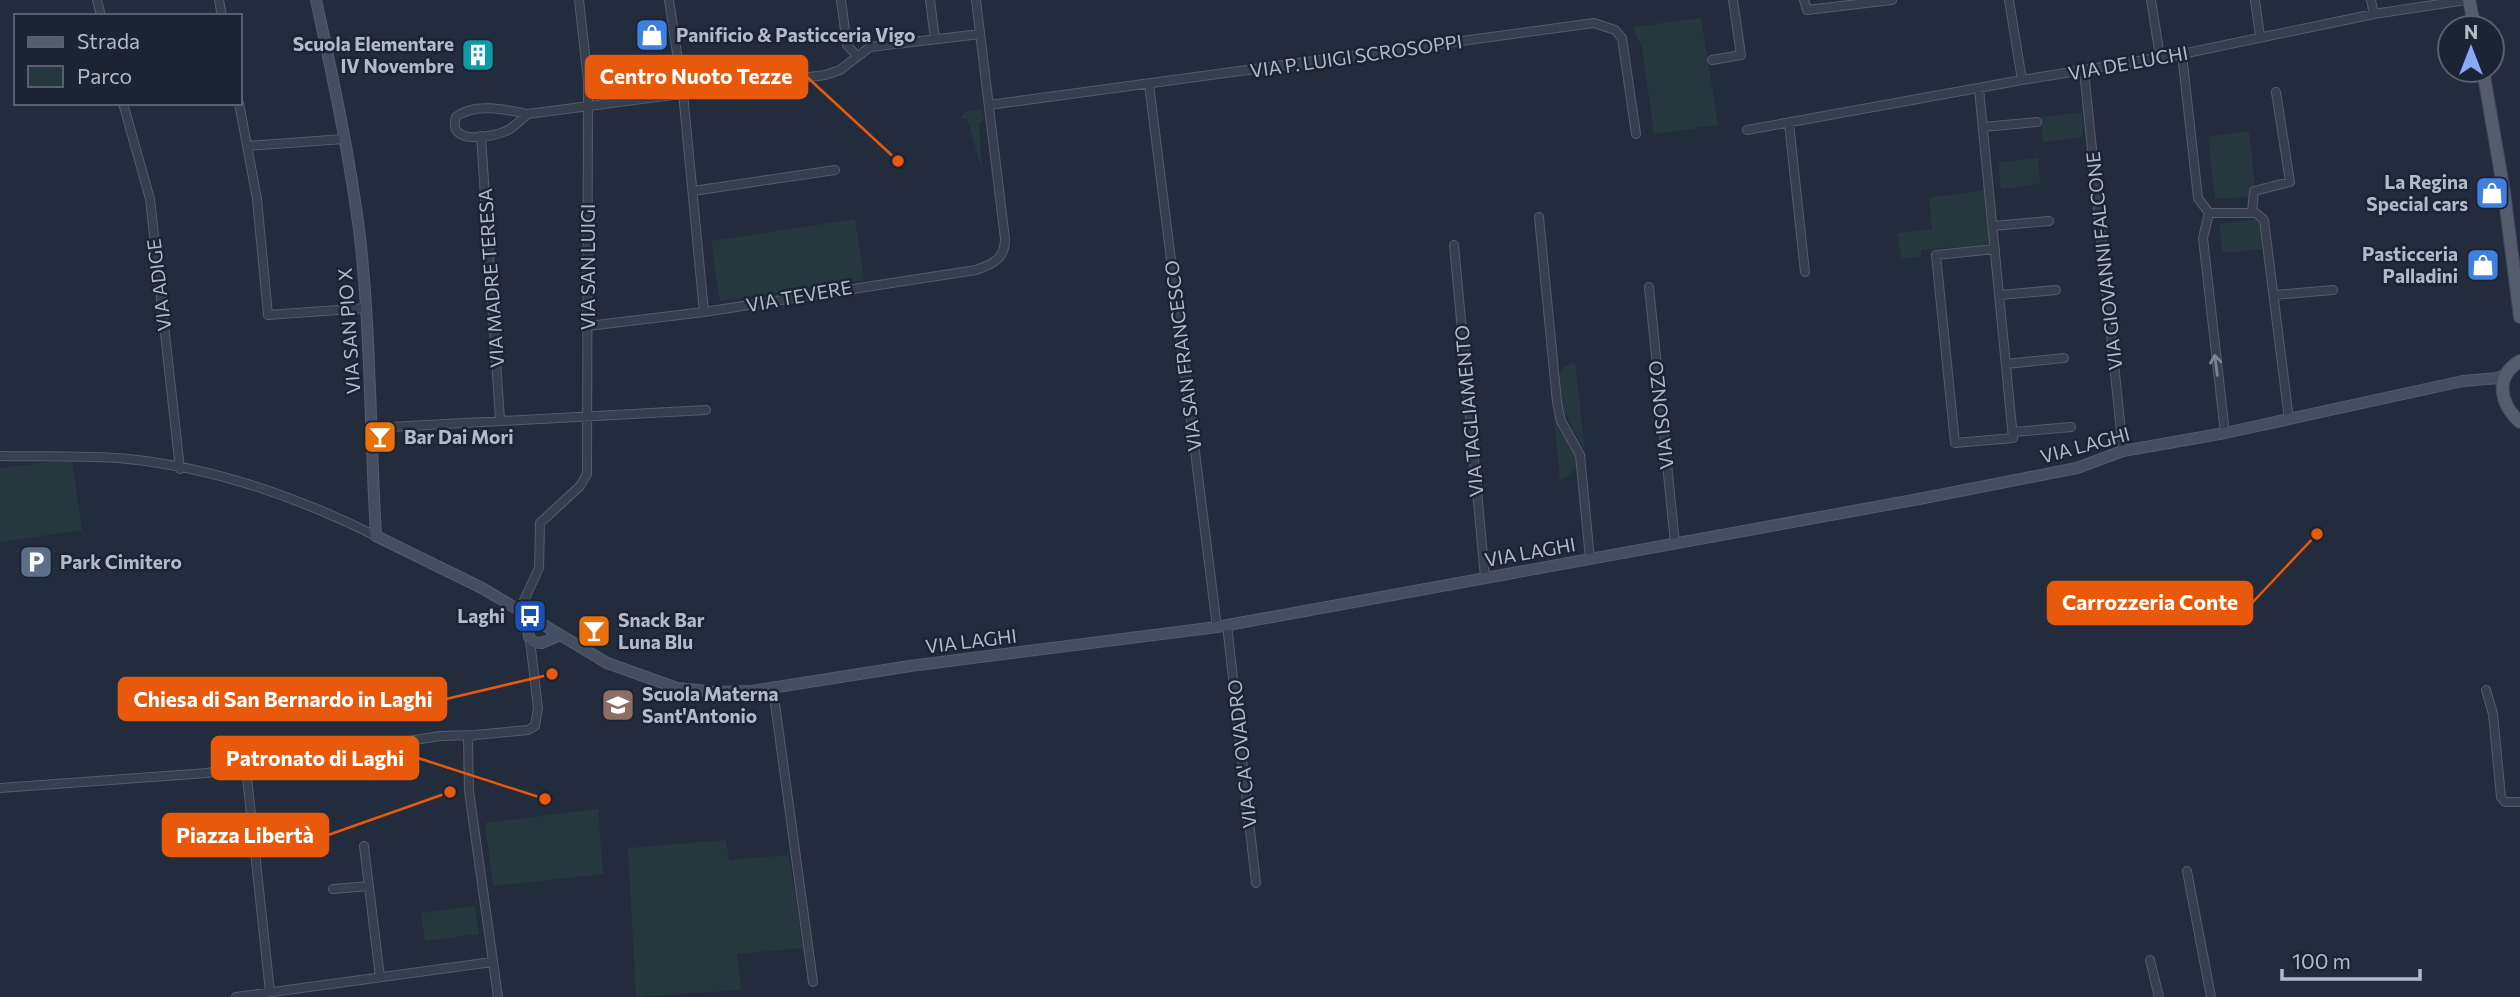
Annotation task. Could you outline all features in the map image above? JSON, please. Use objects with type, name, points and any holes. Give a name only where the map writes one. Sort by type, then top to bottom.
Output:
[{"type":"main road","points":[[2485,84],[2504,192],[2520,317]]},
{"type":"main road","points":[[2519,421],[2503,400],[2503,382],[2520,351]]},
{"type":"street","name":"VIA SAN PIO X","points":[[316,0],[344,139],[359,235],[366,308],[376,536]]},
{"type":"street","name":"VIA SAN LUIGI","points":[[523,612],[539,568],[540,523],[580,486],[587,474],[587,61],[579,0]]},
{"type":"street","points":[[669,0],[683,93],[705,312]]},
{"type":"street","points":[[841,0],[847,45],[856,55]]},
{"type":"street","points":[[930,0],[935,39]]},
{"type":"street","points":[[976,0],[989,105]]},
{"type":"street","points":[[1712,60],[1741,55],[1733,0]]},
{"type":"street","points":[[1804,0],[1807,10],[1815,10],[1892,0]]},
{"type":"street","points":[[2009,0],[2022,80]]},
{"type":"street","points":[[2151,0],[2160,57]]},
{"type":"street","points":[[2255,0],[2260,36]]},
{"type":"street","points":[[2371,0],[2374,14]]},
{"type":"street","name":"VIA DE LUCHI","points":[[1747,130],[2182,54],[2374,14],[2468,0]]},
{"type":"street","name":"VIA P. LUIGI SCROSOPPI","points":[[989,105],[1594,23],[1607,25],[1622,38],[1636,134]]},
{"type":"street","points":[[528,114],[505,132],[481,136],[461,136],[454,125],[456,117],[461,113],[500,108],[528,114],[825,75],[840,70],[856,55],[870,47],[980,34]]},
{"type":"street","points":[[2182,54],[2198,198],[2209,213],[2203,238],[2225,433]]},
{"type":"street","name":"VIA GIOVANNI FALCONE","points":[[2084,71],[2123,452]]},
{"type":"street","name":"VIA SAN FRANCESCO","points":[[1149,84],[1222,626]]},
{"type":"street","points":[[1979,89],[2000,295],[2013,438],[1955,443],[1936,255],[1995,249]]},
{"type":"street","points":[[2252,213],[2254,191],[2290,182],[2276,92]]},
{"type":"street","name":"VIA ADIGE","points":[[124,105],[150,199],[180,469]]},
{"type":"street","points":[[239,105],[257,199],[268,315],[366,308]]},
{"type":"street","name":"VIA TEVERE","points":[[588,326],[705,312],[976,270],[994,264],[1004,253],[1006,239],[989,105]]},
{"type":"street","points":[[1983,127],[2037,122]]},
{"type":"street","points":[[1789,123],[1805,271]]},
{"type":"street","name":"VIA MADRE TERESA","points":[[481,136],[500,420]]},
{"type":"street","points":[[247,146],[344,139]]},
{"type":"street","points":[[694,191],[835,170]]},
{"type":"street","points":[[2209,213],[2252,213],[2261,216],[2266,225],[2289,419]]},
{"type":"street","points":[[1539,217],[1557,402],[1561,421],[1580,456],[1590,559]]},
{"type":"street","points":[[1993,226],[2049,221]]},
{"type":"street","name":"VIA TAGLIAMENTO","points":[[1454,245],[1485,577]]},
{"type":"street","name":"VIA ISONZO","points":[[1649,287],[1675,543]]},
{"type":"street","points":[[2274,296],[2333,289]]},
{"type":"street","points":[[2000,295],[2056,290]]},
{"type":"street","points":[[2006,364],[2064,358]]},
{"type":"street","name":"VIA LAGHI","points":[[538,634],[560,635],[600,660],[677,688],[717,692],[773,689],[910,666],[1222,626],[1590,559],[2077,468],[2123,452],[2225,433],[2463,381],[2498,378],[2514,366]]},
{"type":"street","points":[[2480,381],[2503,400]]},
{"type":"street","points":[[372,428],[706,410]]},
{"type":"street","points":[[2013,432],[2071,427]]},
{"type":"street","points":[[0,456],[129,459],[273,490],[376,536],[523,612],[538,634],[531,655],[536,673],[538,708],[535,726],[528,730],[440,736],[168,778],[0,788]]},
{"type":"street","name":"VIA CA' OVADRO","points":[[1222,626],[1256,883]]},
{"type":"street","points":[[773,689],[813,982]]},
{"type":"street","points":[[2486,690],[2493,714],[2501,797],[2505,802],[2520,802]]},
{"type":"street","points":[[475,735],[468,738],[466,763],[498,997]]},
{"type":"street","points":[[246,768],[270,992]]},
{"type":"street","points":[[364,845],[380,977]]},
{"type":"street","points":[[2187,871],[2211,997]]},
{"type":"street","points":[[333,889],[369,886]]},
{"type":"street","points":[[2150,960],[2159,997]]},
{"type":"street","points":[[236,997],[492,962]]},
{"type":"green space","points":[[1701,18],[1718,125],[1654,134],[1642,48],[1633,27]]},
{"type":"green space","points":[[980,110],[986,118],[979,123],[982,170],[967,118],[960,119],[965,111]]},
{"type":"green space","points":[[2082,112],[2083,137],[2043,142],[2041,117]]},
{"type":"green space","points":[[2249,131],[2256,196],[2215,199],[2208,137]]},
{"type":"green space","points":[[2038,158],[2040,184],[2001,189],[1998,162]]},
{"type":"green space","points":[[1984,190],[1990,250],[1973,250],[1972,246],[1921,250],[1921,257],[1902,258],[1897,233],[1932,229],[1929,198]]},
{"type":"green space","points":[[855,219],[864,280],[720,301],[711,241]]},
{"type":"green space","points":[[2259,219],[2262,249],[2222,253],[2220,224]]},
{"type":"green space","points":[[1575,363],[1585,449],[1564,409],[1558,386],[1564,367]]},
{"type":"green space","points":[[1553,410],[1578,468],[1560,481]]},
{"type":"green space","points":[[72,459],[82,530],[0,542],[0,468]]},
{"type":"green space","points":[[598,809],[603,874],[493,886],[485,823]]},
{"type":"green space","points":[[726,840],[729,860],[789,855],[803,948],[737,954],[741,990],[636,997],[628,848]]},
{"type":"green space","points":[[475,906],[479,934],[425,941],[421,913]]},
{"type":"place","name":"Panificio & Pasticceria Vigo","points":[[652,35]]},
{"type":"place","name":"Scuola Elementare IV Novembre","points":[[478,55]]},
{"type":"place","name":"Centro Nuoto Tezze","points":[[898,161]]},
{"type":"place","name":"La Regina Special cars","points":[[2492,193]]},
{"type":"place","name":"Pasticceria Palladini","points":[[2483,265]]},
{"type":"place","name":"Bar Dai Mori","points":[[380,437]]},
{"type":"place","name":"Carrozzeria Conte","points":[[2317,534]]},
{"type":"place","name":"Park Cimitero","points":[[36,562]]},
{"type":"place","name":"Laghi","points":[[530,616]]},
{"type":"place","name":"Snack Bar Luna Blu","points":[[594,631]]},
{"type":"place","name":"Chiesa di San Bernardo in Laghi","points":[[552,674]]},
{"type":"place","name":"Scuola Materna Sant'Antonio","points":[[618,705]]},
{"type":"place","name":"Piazza Libertà","points":[[450,792]]},
{"type":"place","name":"Patronato di Laghi","points":[[545,799]]}]
